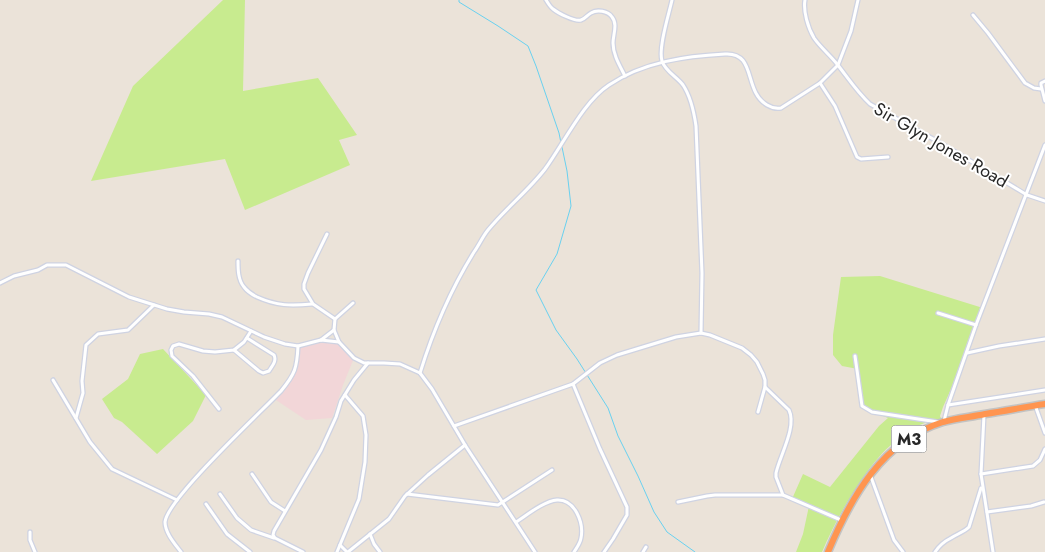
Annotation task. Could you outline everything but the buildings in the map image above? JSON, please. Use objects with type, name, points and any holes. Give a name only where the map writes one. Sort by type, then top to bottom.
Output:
[{"type":"highway","name":"M3","points":[[828,552],[859,491],[870,474],[885,457],[906,441],[922,431],[943,422],[1045,404]]},
{"type":"street","points":[[546,0],[553,9],[574,20],[582,20],[595,11],[612,16],[615,28],[613,44],[615,55],[625,76]]},
{"type":"street","points":[[672,0],[661,53],[662,62],[688,94],[696,126],[702,273],[701,333]]},
{"type":"street","name":"Sir Glyn Jones Road","points":[[805,0],[804,5],[808,23],[814,37],[870,104],[944,145],[1027,195],[1045,201]]},
{"type":"street","points":[[420,373],[429,344],[461,274],[488,230],[544,170],[582,113],[608,85],[625,76],[662,62],[726,54],[736,55],[745,62],[752,85],[764,103],[778,109],[785,107],[820,83],[838,65],[851,31],[858,0]]},
{"type":"street","points":[[973,15],[1025,83],[1034,88],[1041,89]]},
{"type":"street","points":[[1045,81],[1042,83],[1041,89],[1045,100]]},
{"type":"street","points":[[820,83],[835,106],[857,157],[861,159],[888,157]]},
{"type":"street","points":[[855,356],[862,406],[872,412],[943,422],[976,326],[1045,145]]},
{"type":"street","points":[[326,234],[304,284],[304,290],[313,304],[335,319]]},
{"type":"street","points":[[238,260],[238,272],[243,287],[253,295],[282,305],[313,304]]},
{"type":"street","points":[[0,283],[14,276],[38,270],[47,265],[66,265],[129,297],[184,312],[222,317],[285,344],[298,346],[320,340],[334,330]]},
{"type":"street","points":[[353,303],[335,319],[334,330],[339,342],[354,358],[364,363],[400,364],[420,373],[535,552]]},
{"type":"street","points":[[76,419],[83,393],[82,381],[86,345],[98,334],[128,330],[154,305]]},
{"type":"street","points":[[938,313],[976,326]]},
{"type":"street","points":[[219,409],[193,376],[172,356],[171,350],[173,346],[179,344],[203,351],[234,350],[247,338],[251,331]]},
{"type":"street","points":[[454,426],[573,384],[600,363],[617,355],[676,337],[701,333],[720,338],[742,348],[757,362],[763,374],[764,387],[758,412]]},
{"type":"street","points":[[234,350],[259,371],[263,373],[269,371],[276,358],[274,355],[247,338]]},
{"type":"street","points":[[967,353],[1045,339]]},
{"type":"street","points":[[320,340],[339,342]]},
{"type":"street","points":[[181,552],[166,528],[166,518],[178,500],[204,470],[285,387],[297,365],[298,346]]},
{"type":"street","points":[[275,538],[273,535],[274,531],[320,450],[336,417],[341,401],[354,380],[368,363]]},
{"type":"street","points":[[53,380],[90,442],[112,469],[178,500]]},
{"type":"street","points":[[573,384],[627,507],[627,515],[604,552]]},
{"type":"street","points":[[764,387],[791,413],[791,427],[776,473],[783,495]]},
{"type":"street","points":[[948,405],[1045,390]]},
{"type":"street","points":[[337,552],[359,499],[365,462],[366,435],[362,416],[345,395]]},
{"type":"street","points":[[1035,405],[1045,433]]},
{"type":"street","points":[[984,414],[981,474],[993,552]]},
{"type":"street","points":[[340,545],[348,552],[389,519],[407,494],[465,445]]},
{"type":"street","points":[[981,474],[1033,466],[1040,460],[1045,449]]},
{"type":"street","points":[[407,494],[498,505],[552,470]]},
{"type":"street","points":[[252,474],[271,502],[285,511]]},
{"type":"street","points":[[870,474],[894,540],[903,552]]},
{"type":"street","points":[[935,552],[944,542],[970,527],[982,486]]},
{"type":"street","points":[[220,494],[237,518],[251,530],[275,538],[302,552]]},
{"type":"street","points":[[678,502],[707,496],[783,495],[843,521]]},
{"type":"street","points":[[516,522],[548,502],[559,500],[568,502],[581,522],[579,545],[574,552]]},
{"type":"street","points":[[986,512],[1031,506],[1044,502]]},
{"type":"street","points":[[206,504],[227,534],[250,552]]},
{"type":"street","points":[[30,532],[30,540],[35,552]]},
{"type":"street","points":[[370,534],[380,552]]},
{"type":"street","points":[[643,552],[646,547]]},
{"type":"shaded area","points":[[321,340],[339,342],[354,358],[332,418],[306,420],[276,400],[276,396],[295,372],[298,346]]},
{"type":"green space","points":[[223,0],[245,0],[243,91],[318,78],[357,135],[339,140],[350,165],[245,210],[225,159],[91,181],[133,86]]},
{"type":"green space","points":[[880,276],[983,308],[967,353],[943,407],[940,416],[943,422],[931,421],[918,426],[898,439],[883,453],[847,502],[822,552],[796,552],[803,534],[809,506],[792,499],[803,474],[830,487],[879,426],[888,418],[862,406],[858,369],[842,366],[833,355],[833,335],[841,277]]},
{"type":"green space","points":[[163,349],[206,395],[193,421],[157,454],[122,422],[114,418],[102,399],[128,379],[140,354]]},
{"type":"waterway","points":[[459,0],[459,2],[528,46],[561,143]]},
{"type":"waterway","points":[[562,147],[571,206],[557,254],[536,290],[556,330],[608,408],[618,436],[654,512],[667,532],[695,552]]}]
